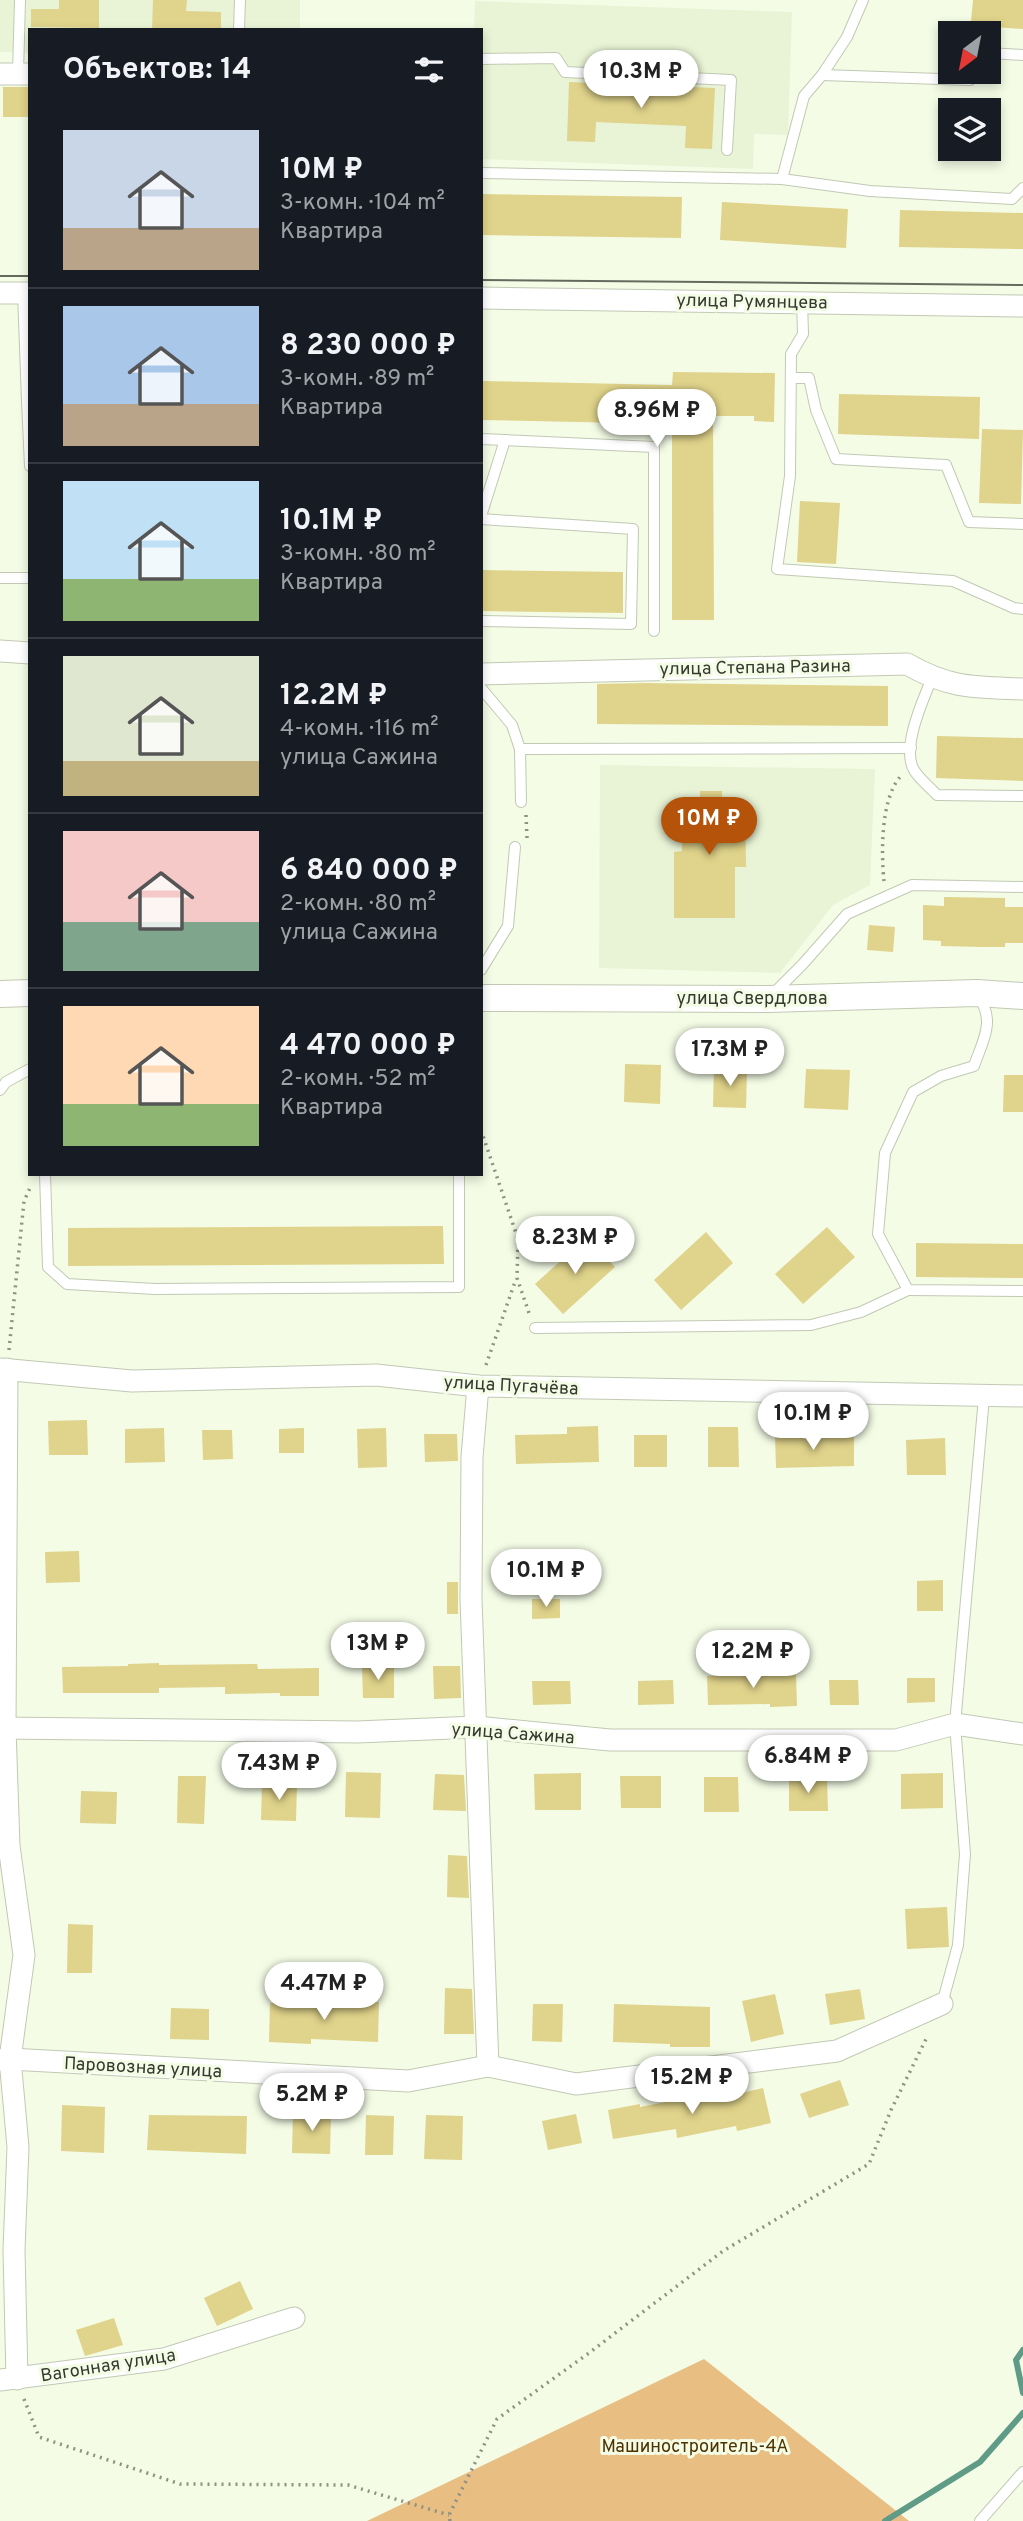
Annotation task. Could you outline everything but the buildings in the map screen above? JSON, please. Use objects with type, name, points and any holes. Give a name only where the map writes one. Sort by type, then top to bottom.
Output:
[{"type":"street","points":[[0,293],[27,293]]},
{"type":"street","name":"улица Румянцева","points":[[483,298],[1023,306]]},
{"type":"street","points":[[0,650],[28,653]]},
{"type":"street","name":"улица Степана Разина","points":[[483,674],[907,664],[932,678],[962,686],[1023,689]]},
{"type":"street","points":[[0,994],[28,993]]},
{"type":"street","name":"улица Свердлова","points":[[483,998],[768,999],[977,993],[1023,996]]},
{"type":"street","points":[[4,1369],[2,1728],[9,1846],[24,1955],[5,2060],[18,2147],[8,2380]]},
{"type":"street","name":"улица Пугачёва","points":[[4,1369],[132,1381],[376,1375],[478,1387],[1023,1396]]},
{"type":"street","points":[[478,1387],[472,1457],[471,1599],[488,2066]]},
{"type":"street","name":"улица Сажина","points":[[2,1728],[357,1732],[476,1727],[610,1740],[896,1740],[955,1724],[1023,1734]]},
{"type":"street","name":"Паровозная улица","points":[[5,2060],[408,2081],[488,2066],[576,2084],[837,2051],[942,2004]]},
{"type":"street","name":"Вагонная улица","points":[[8,2380],[164,2359],[294,2318]]},
{"type":"lane","points":[[16,74],[24,38],[20,0]]},
{"type":"lane","points":[[239,28],[240,0]]},
{"type":"lane","points":[[782,179],[804,96],[822,75],[847,37],[863,0]]},
{"type":"lane","points":[[1001,54],[1023,55]]},
{"type":"lane","points":[[483,59],[556,58],[565,72],[730,80],[727,150]]},
{"type":"lane","points":[[822,75],[938,78]]},
{"type":"lane","points":[[483,173],[782,179],[870,191],[1012,199],[1023,188]]},
{"type":"lane","points":[[27,293],[28,401]]},
{"type":"lane","points":[[802,302],[803,334],[791,354],[790,476],[777,569],[953,581],[1014,608],[1023,609]]},
{"type":"lane","points":[[791,377],[809,378],[816,410],[836,458],[946,465],[969,522],[1023,524]]},
{"type":"lane","points":[[483,439],[654,447],[654,631]]},
{"type":"lane","points":[[483,512],[505,440]]},
{"type":"lane","points":[[483,518],[634,529],[631,624],[483,621]]},
{"type":"lane","points":[[0,578],[28,578]]},
{"type":"lane","points":[[932,678],[914,723],[911,748],[913,769],[937,795],[1023,796]]},
{"type":"lane","points":[[483,690],[512,725],[520,749],[521,802]]},
{"type":"lane","points":[[520,749],[911,748]]},
{"type":"lane","points":[[483,967],[508,926],[520,848]]},
{"type":"lane","points":[[768,999],[847,914],[912,885],[1023,887]]},
{"type":"lane","points":[[908,1290],[878,1234],[885,1153],[913,1092],[941,1076],[974,1066],[987,1028],[987,1009],[977,993]]},
{"type":"lane","points":[[0,1090],[6,1082],[28,1070]]},
{"type":"lane","points":[[46,1176],[48,1267],[67,1284],[155,1289],[459,1287],[459,1176]]},
{"type":"lane","points":[[535,1328],[811,1325],[861,1312],[908,1290],[1023,1291]]},
{"type":"lane","points":[[942,2004],[958,1945],[965,1854],[955,1724],[984,1397]]},
{"type":"lane","points":[[980,2521],[1023,2472]]},
{"type":"path","points":[[886,897],[882,857],[889,793],[897,779],[913,765]]},
{"type":"path","points":[[520,848],[528,818]]},
{"type":"path","points":[[478,1387],[517,1278],[517,1239],[483,1136]]},
{"type":"path","points":[[4,1369],[24,1201],[32,1183]]},
{"type":"path","points":[[517,1278],[535,1328]]},
{"type":"path","points":[[8,2380],[39,2437],[180,2484],[348,2485],[450,2518],[497,2420],[723,2251],[869,2164],[891,2110],[942,2004]]},
{"type":"shaded area","points":[[0,0],[300,0],[300,28],[28,28],[28,53],[0,52]]},
{"type":"shaded area","points":[[475,1],[792,12],[788,135],[754,134],[753,169],[483,159],[483,28],[474,28]]},
{"type":"shaded area","points":[[600,765],[875,769],[870,885],[833,905],[780,973],[599,968]]},
{"type":"green space","name":"Машиностроитель-4А","points":[[704,2359],[909,2521],[367,2521]]},
{"type":"waterway","points":[[1023,2350],[1016,2360],[1023,2393]]},
{"type":"waterway","points":[[885,2521],[980,2462],[1023,2413]]},
{"type":"tram line","points":[[0,276],[28,276]]},
{"type":"tram line","points":[[483,280],[1023,285]]}]
